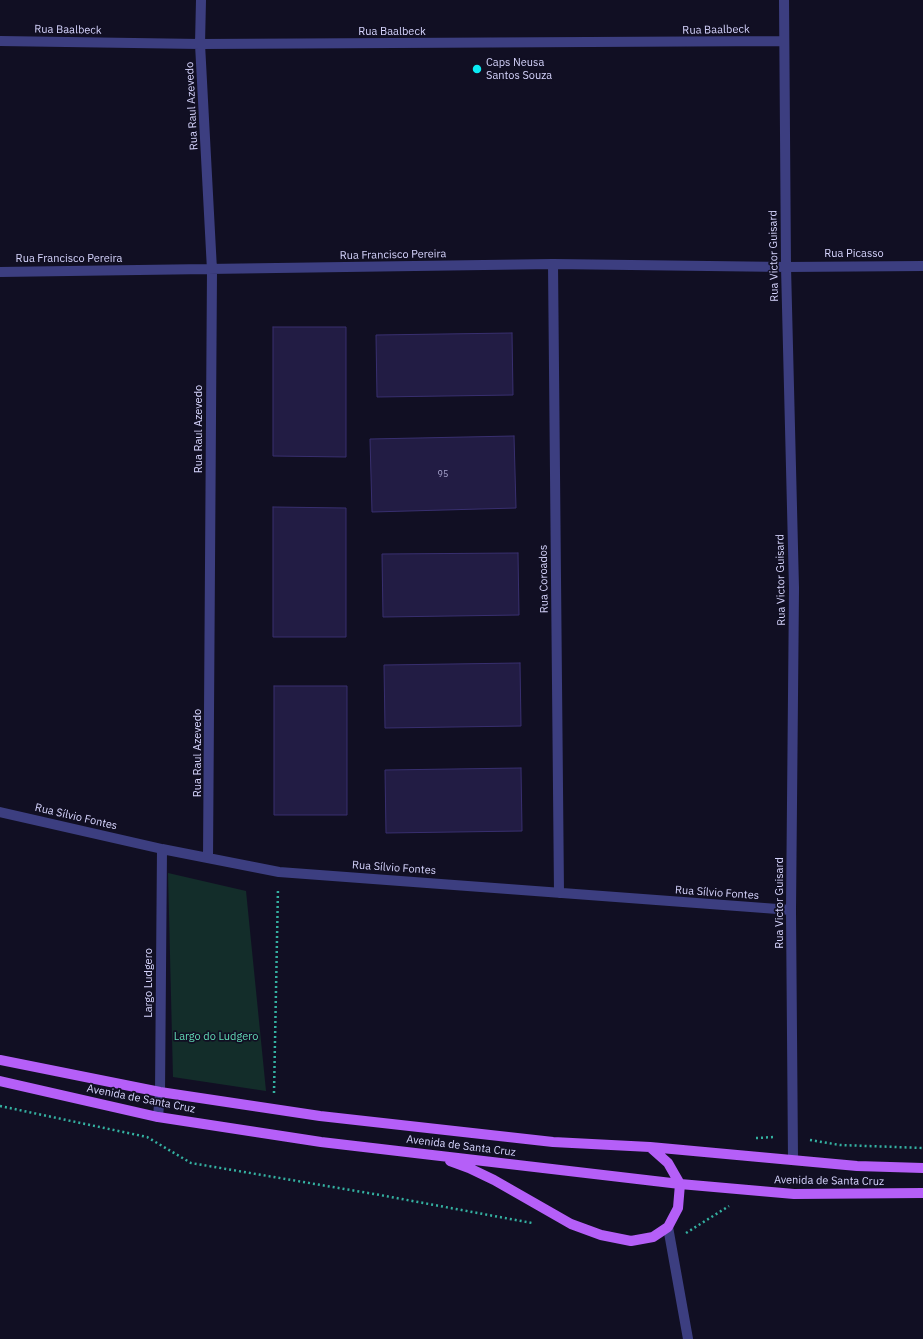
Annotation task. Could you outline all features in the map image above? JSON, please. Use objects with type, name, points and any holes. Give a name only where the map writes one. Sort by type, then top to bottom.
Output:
[{"type":"main road","name":"Avenida de Santa Cruz","points":[[0,1060],[160,1092],[274,1110],[553,1142],[650,1147],[857,1166],[923,1168]]},
{"type":"main road","name":"Avenida de Santa Cruz","points":[[0,1081],[158,1117],[321,1142],[680,1184],[794,1194],[923,1193]]},
{"type":"main road","points":[[429,1154],[469,1168],[571,1224],[601,1236],[631,1240],[653,1237],[668,1227],[678,1208],[680,1184],[668,1163],[650,1147]]},
{"type":"street","name":"Rua Raul Azevedo","points":[[201,0],[200,44],[212,270],[208,858]]},
{"type":"street","name":"Rua Victor Guisard","points":[[784,0],[786,267],[794,588],[791,910],[793,1159]]},
{"type":"street","name":"Rua Baalbeck","points":[[0,41],[200,44],[784,41]]},
{"type":"street","name":"Rua Francisco Pereira","points":[[0,272],[553,264],[786,267]]},
{"type":"street","name":"Rua Coroados","points":[[553,264],[559,893]]},
{"type":"street","name":"Rua Picasso","points":[[786,267],[923,266]]},
{"type":"street","name":"Rua Sílvio Fontes","points":[[0,812],[162,849],[279,872],[791,910]]},
{"type":"street","name":"Largo Ludgero","points":[[158,1117],[160,1092],[162,849]]},
{"type":"street","points":[[668,1227],[688,1339]]},
{"type":"path","points":[[274,1110],[274,1021],[279,872]]},
{"type":"green space","name":"Largo do Ludgero","points":[[168,873],[246,891],[266,1091],[173,1077]]},
{"type":"building","points":[[273,327],[346,327],[346,457],[273,456]]},
{"type":"building","points":[[512,333],[513,395],[377,397],[376,335]]},
{"type":"building","points":[[514,436],[516,508],[372,512],[370,439]]},
{"type":"building","points":[[273,507],[346,508],[346,637],[273,637]]},
{"type":"building","points":[[518,553],[519,615],[383,617],[382,554]]},
{"type":"building","points":[[520,663],[521,726],[385,728],[384,665]]},
{"type":"building","points":[[274,686],[347,686],[347,815],[274,815]]},
{"type":"building","points":[[521,768],[522,831],[386,833],[385,770]]},
{"type":"place","name":"Caps Neusa Santos Souza","points":[[477,69]]}]
